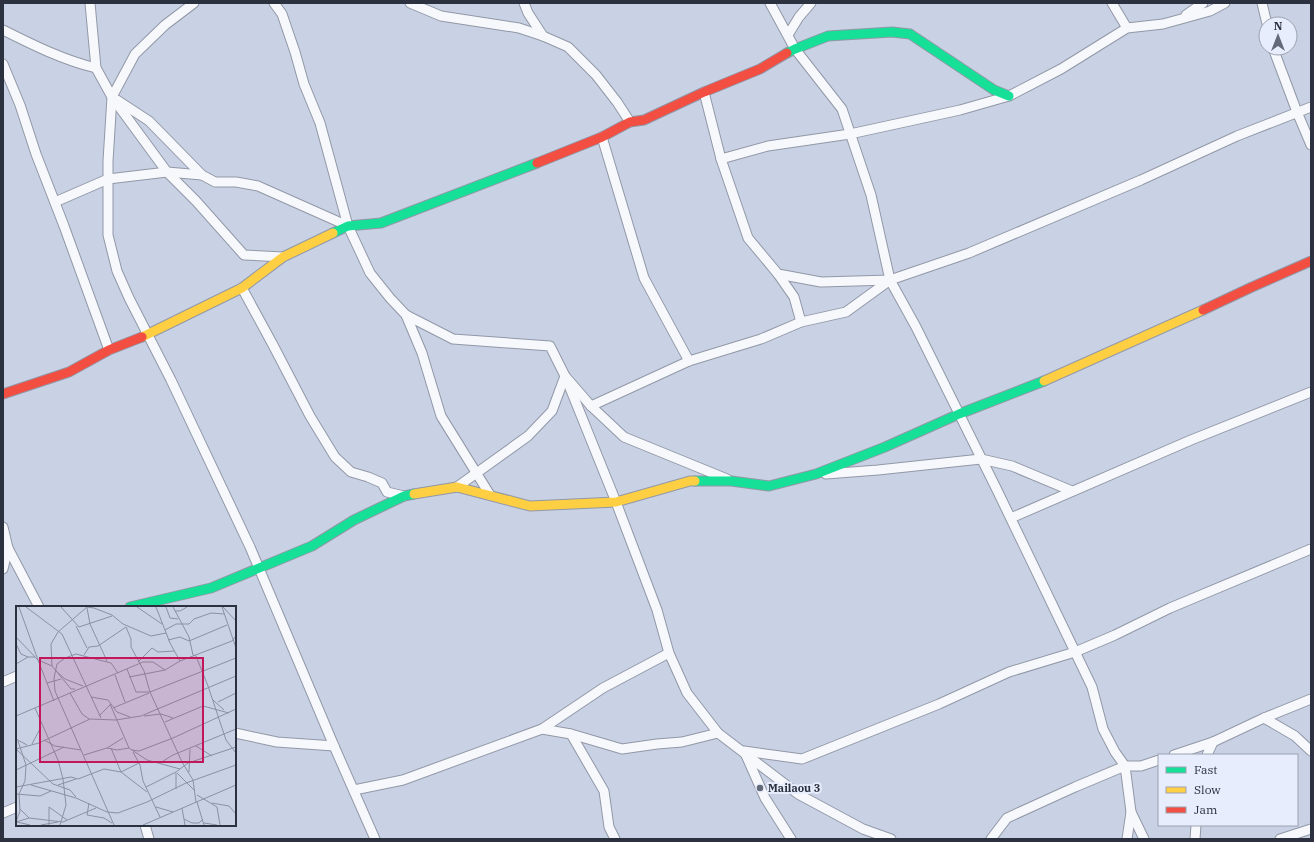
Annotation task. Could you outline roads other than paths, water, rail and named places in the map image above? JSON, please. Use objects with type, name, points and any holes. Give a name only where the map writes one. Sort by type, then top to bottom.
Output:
[{"type":"street","points":[[90,3],[96,68],[112,97],[167,172],[201,206],[244,255],[283,257]]},
{"type":"street","points":[[194,3],[165,25],[135,54],[112,97],[108,179],[108,235],[117,271],[250,547],[375,839]]},
{"type":"street","points":[[274,3],[282,14],[304,84],[320,123],[348,226],[370,273],[390,298],[406,314],[453,339],[550,346],[564,376],[616,502],[657,610],[669,653],[687,693],[718,733],[744,751],[798,794],[864,829],[891,839]]},
{"type":"street","points":[[410,3],[441,16],[518,28],[543,36],[568,47],[582,59],[617,102],[630,122]]},
{"type":"street","points":[[524,3],[528,13],[543,36]]},
{"type":"street","points":[[770,3],[795,49],[842,109],[871,195],[890,280],[916,327],[1011,518],[1092,687],[1103,729],[1115,752],[1125,766],[1131,812],[1127,839]]},
{"type":"street","points":[[788,35],[811,3]]},
{"type":"street","points":[[1112,3],[1127,28]]},
{"type":"street","points":[[1181,19],[1203,3]]},
{"type":"street","points":[[721,159],[768,146],[850,134],[960,110],[1010,96],[1061,70],[1127,28],[1163,24],[1210,11],[1226,3]]},
{"type":"street","points":[[1262,3],[1265,16]]},
{"type":"street","points":[[3,30],[72,62],[96,68]]},
{"type":"street","points":[[3,394],[69,372],[109,350],[148,335],[242,288],[283,257],[348,226],[381,223],[602,137],[630,122],[644,120],[704,92],[760,69],[795,49],[828,36],[892,32],[910,34],[994,90],[1010,96]]},
{"type":"street","points":[[1276,56],[1311,145]]},
{"type":"street","points":[[3,64],[20,105],[36,154],[109,350]]},
{"type":"street","points":[[704,92],[721,159],[748,238],[778,274],[794,297],[801,322]]},
{"type":"street","points":[[112,97],[149,120],[202,175],[215,182],[236,182],[258,186],[348,226]]},
{"type":"street","points":[[591,406],[689,361],[762,339],[801,322],[846,312],[890,280],[969,253],[1141,180],[1237,136],[1311,107]]},
{"type":"street","points":[[602,137],[644,278],[689,361]]},
{"type":"street","points":[[55,202],[108,179],[167,172],[202,175]]},
{"type":"street","points":[[134,606],[211,588],[312,546],[354,520],[404,496],[457,487],[530,506],[616,502],[690,481],[731,481],[769,486],[816,474],[885,447],[959,414],[1053,378],[1146,335],[1190,317],[1252,287],[1310,263]]},
{"type":"street","points":[[778,274],[821,282],[890,280]]},
{"type":"street","points":[[242,288],[274,345],[310,416],[335,457],[351,472],[382,483],[387,492],[404,496]]},
{"type":"street","points":[[406,314],[422,353],[441,416],[490,495]]},
{"type":"street","points":[[564,376],[591,406],[624,437],[731,481]]},
{"type":"street","points":[[457,487],[528,436],[552,411],[564,376]]},
{"type":"street","points":[[1011,518],[1191,440],[1311,392]]},
{"type":"street","points":[[816,474],[878,470],[981,459],[1012,466],[1072,491]]},
{"type":"street","points":[[3,527],[8,548],[38,606]]},
{"type":"street","points":[[3,569],[8,548]]},
{"type":"street","points":[[744,751],[802,759],[939,704],[1008,672],[1075,652],[1115,635],[1177,605],[1311,549]]},
{"type":"street","points":[[354,790],[403,780],[542,729],[603,688],[669,653]]},
{"type":"street","points":[[3,682],[16,676]]},
{"type":"street","points":[[1177,754],[1213,742],[1264,718],[1311,699]]},
{"type":"street","points":[[1264,718],[1295,736],[1311,750]]},
{"type":"street","points":[[542,729],[571,734],[622,749],[682,742],[718,733]]},
{"type":"street","points":[[236,734],[277,742],[334,746]]},
{"type":"street","points":[[571,734],[604,792],[609,827],[615,839]]},
{"type":"street","points":[[1208,754],[1213,742]]},
{"type":"street","points":[[744,751],[765,798],[791,839]]},
{"type":"street","points":[[991,839],[1007,818],[1125,766],[1141,766],[1158,760]]},
{"type":"street","points":[[3,813],[16,806]]},
{"type":"street","points":[[1131,812],[1144,839]]},
{"type":"street","points":[[145,826],[149,839]]},
{"type":"street","points":[[1195,839],[1196,826]]},
{"type":"street","points":[[1280,839],[1311,829]]},
{"type":"place","name":"Mailaou 3","points":[[760,788]]}]
